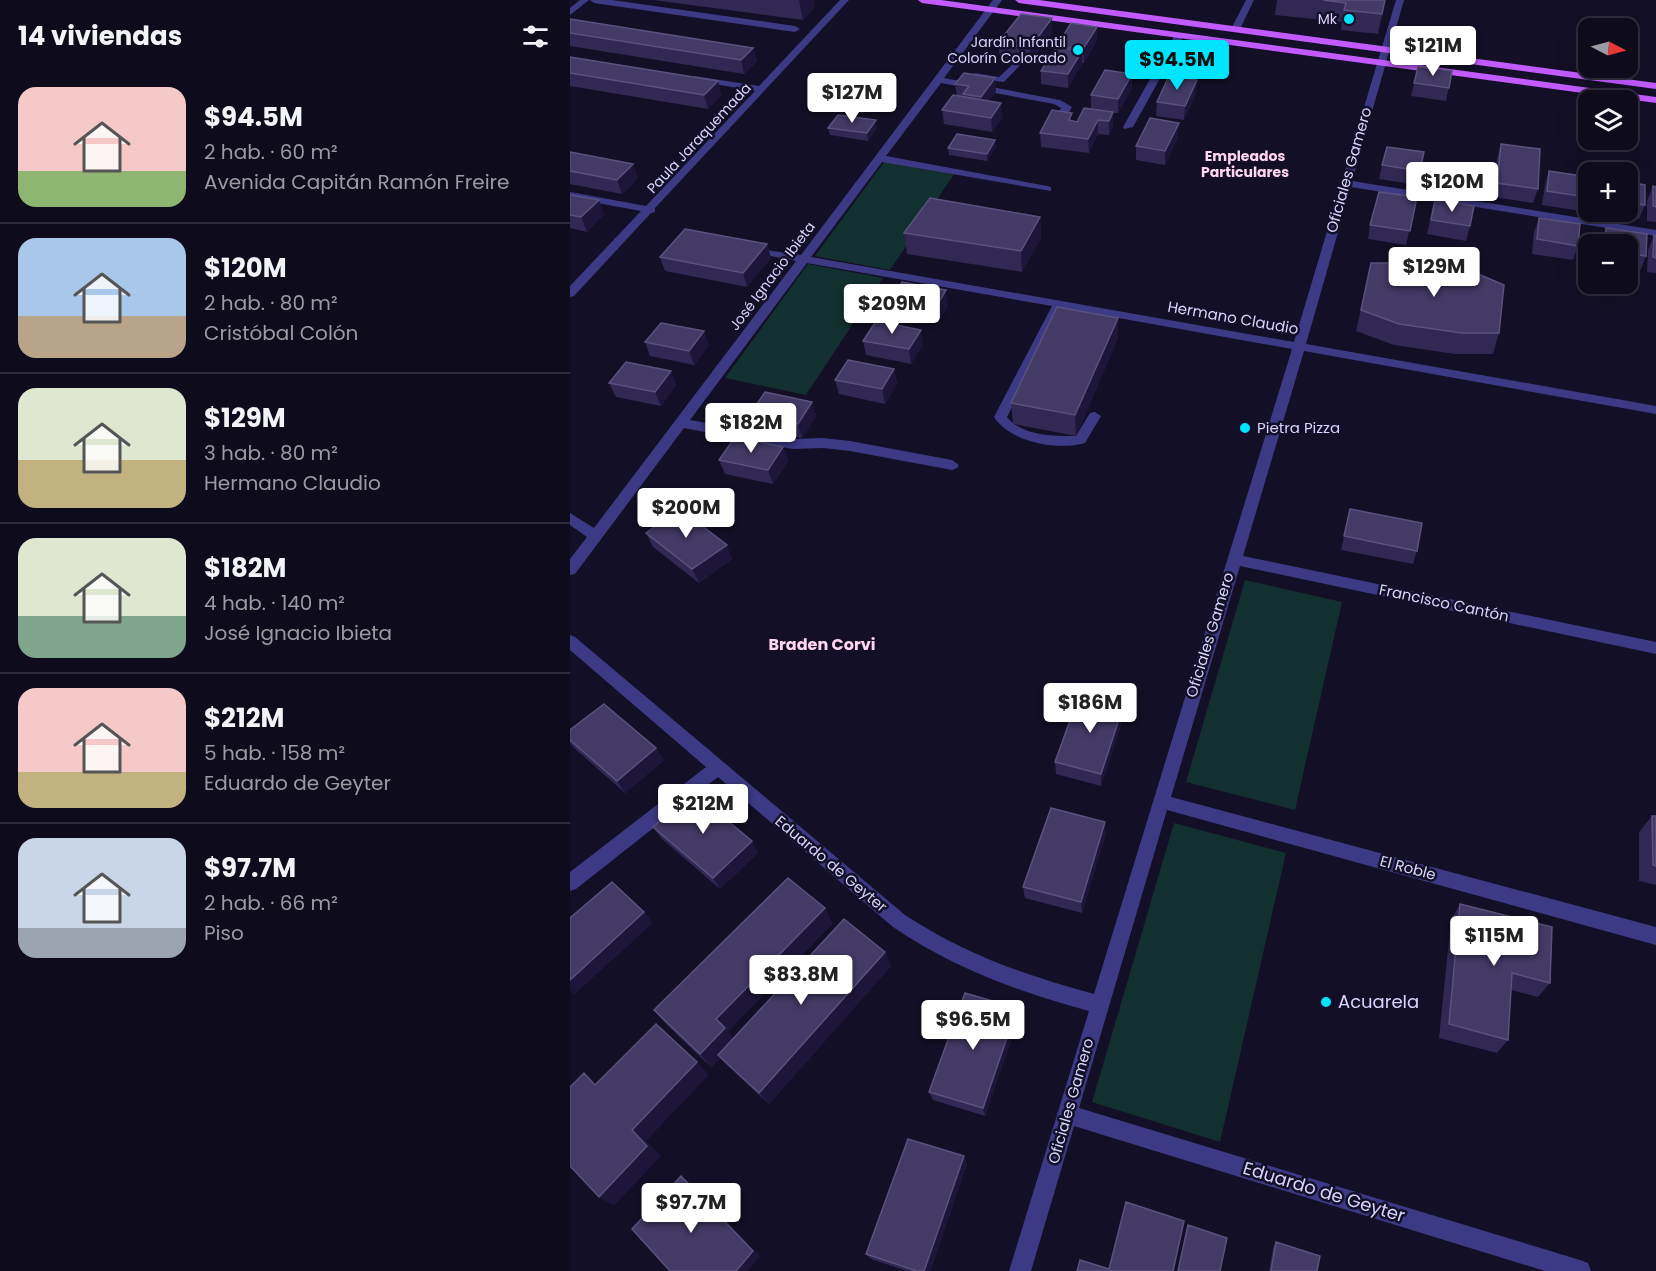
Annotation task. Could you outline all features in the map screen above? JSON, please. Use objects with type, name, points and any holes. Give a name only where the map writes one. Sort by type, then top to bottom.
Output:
[{"type":"main road","points":[[922,0],[995,5],[1179,35],[1383,55],[1656,86]]},
{"type":"main road","points":[[1019,0],[1236,29],[1656,100]]},
{"type":"street","points":[[570,12],[585,0]]},
{"type":"street","points":[[594,0],[795,29]]},
{"type":"street","name":"Paula Jaraquemada","points":[[570,293],[651,210],[845,0]]},
{"type":"street","points":[[1236,29],[1250,0]]},
{"type":"street","name":"Oficiales Gamero","points":[[1020,1271],[1400,0]]},
{"type":"street","name":"José Ignacio Ibieta","points":[[570,570],[995,5]]},
{"type":"street","points":[[1128,127],[1179,35]]},
{"type":"street","points":[[942,76],[1000,80],[1015,65]]},
{"type":"street","points":[[684,76],[763,89]]},
{"type":"street","points":[[942,76],[1057,102],[1066,107],[1059,121]]},
{"type":"street","points":[[880,158],[1047,189]]},
{"type":"street","points":[[1345,183],[1656,233]]},
{"type":"street","points":[[570,195],[651,210]]},
{"type":"street","name":"Hermano Claudio","points":[[741,247],[1656,410]]},
{"type":"street","points":[[1059,304],[1000,417],[1011,431],[1068,442],[1080,440],[1088,431],[1095,416]]},
{"type":"street","points":[[681,423],[793,444],[823,442],[952,465]]},
{"type":"street","points":[[570,518],[596,536]]},
{"type":"street","name":"Francisco Cantón","points":[[1233,559],[1656,648]]},
{"type":"street","name":"Eduardo de Geyter","points":[[570,641],[899,921],[925,940],[989,972],[1099,1005]]},
{"type":"street","points":[[570,883],[718,767]]},
{"type":"street","name":"El Roble","points":[[1160,801],[1656,936]]},
{"type":"street","name":"Eduardo de Geyter","points":[[1067,1114],[1580,1271]]},
{"type":"green space","points":[[884,162],[954,174],[890,270],[815,256]]},
{"type":"green space","points":[[808,264],[883,278],[806,395],[725,378]]},
{"type":"green space","points":[[1245,580],[1342,602],[1295,810],[1186,782]]},
{"type":"green space","points":[[1174,823],[1286,853],[1220,1142],[1092,1102]]},
{"type":"building","points":[[1323,0],[1385,0],[1382,14],[1344,10],[1346,3]]},
{"type":"building","points":[[1021,14],[1052,18],[1030,48],[998,43]]},
{"type":"building","points":[[570,19],[753,48],[741,60],[570,33]]},
{"type":"building","points":[[1071,23],[1097,27],[1083,49],[1057,46]]},
{"type":"building","points":[[1056,47],[1082,51],[1068,74],[1041,71]]},
{"type":"building","points":[[570,57],[718,81],[704,95],[570,73]]},
{"type":"building","points":[[1418,67],[1452,71],[1449,88],[1414,83]]},
{"type":"building","points":[[1105,70],[1132,74],[1118,99],[1091,95]]},
{"type":"building","points":[[964,73],[995,78],[981,97],[963,94],[969,86],[955,84]]},
{"type":"building","points":[[1169,76],[1197,80],[1185,106],[1157,102]]},
{"type":"building","points":[[953,95],[1001,103],[991,118],[942,110]]},
{"type":"building","points":[[1084,108],[1113,112],[1109,121],[1098,120],[1088,139],[1040,133],[1052,110],[1072,113],[1069,120],[1077,122]]},
{"type":"building","points":[[838,115],[876,120],[867,133],[828,128]]},
{"type":"building","points":[[1150,118],[1179,123],[1165,151],[1136,146]]},
{"type":"building","points":[[957,134],[995,140],[987,154],[948,148]]},
{"type":"building","points":[[1501,144],[1540,149],[1538,189],[1497,183]]},
{"type":"building","points":[[1387,147],[1424,152],[1420,171],[1382,165]]},
{"type":"building","points":[[570,152],[633,164],[617,180],[570,171]]},
{"type":"building","points":[[1549,171],[1578,175],[1578,196],[1547,191]]},
{"type":"building","points":[[1638,184],[1645,185],[1645,205],[1638,204]]},
{"type":"building","points":[[1653,186],[1656,187],[1656,207],[1653,206]]},
{"type":"building","points":[[1379,192],[1417,197],[1410,231],[1370,225]]},
{"type":"building","points":[[570,195],[599,200],[581,217],[570,215]]},
{"type":"building","points":[[930,198],[1040,217],[1021,251],[904,233]]},
{"type":"building","points":[[1435,199],[1474,206],[1470,226],[1431,220]]},
{"type":"building","points":[[1539,218],[1580,224],[1578,246],[1537,239]]},
{"type":"building","points":[[1606,228],[1647,234],[1646,256],[1638,255],[1638,234],[1606,234]]},
{"type":"building","points":[[685,229],[767,244],[743,273],[660,257]]},
{"type":"building","points":[[1654,235],[1656,236],[1656,258],[1653,257]]},
{"type":"building","points":[[1371,263],[1411,263],[1469,270],[1504,285],[1499,333],[1462,333],[1399,324],[1361,310]]},
{"type":"building","points":[[902,282],[946,290],[935,309],[891,300]]},
{"type":"building","points":[[1057,307],[1118,318],[1075,415],[1011,403]]},
{"type":"building","points":[[876,321],[921,330],[909,349],[863,341]]},
{"type":"building","points":[[661,323],[704,331],[689,351],[645,342]]},
{"type":"building","points":[[848,360],[894,369],[882,389],[835,380]]},
{"type":"building","points":[[626,362],[671,371],[655,392],[609,383]]},
{"type":"building","points":[[765,392],[812,402],[798,424],[750,414]]},
{"type":"building","points":[[735,437],[783,447],[768,470],[719,460]]},
{"type":"building","points":[[680,509],[727,545],[692,569],[646,533]]},
{"type":"building","points":[[1350,509],[1422,523],[1417,551],[1344,536]]},
{"type":"building","points":[[1080,693],[1124,704],[1101,774],[1055,762]]},
{"type":"building","points":[[604,704],[656,748],[617,781],[570,740],[570,730]]},
{"type":"building","points":[[693,792],[752,841],[713,878],[653,827]]},
{"type":"building","points":[[1051,808],[1105,822],[1081,902],[1023,887]]},
{"type":"building","points":[[1652,816],[1656,816],[1656,866],[1653,865]]},
{"type":"building","points":[[788,878],[825,908],[716,1019],[725,1028],[700,1054],[654,1010]]},
{"type":"building","points":[[612,882],[644,912],[570,980],[570,918]]},
{"type":"building","points":[[1460,904],[1552,927],[1550,983],[1512,973],[1508,1040],[1449,1024]]},
{"type":"building","points":[[844,919],[885,952],[759,1093],[718,1055]]},
{"type":"building","points":[[965,993],[1017,1008],[983,1108],[929,1092]]},
{"type":"building","points":[[656,1024],[697,1062],[632,1130],[647,1146],[599,1197],[570,1166],[570,1087],[584,1073],[595,1085]]},
{"type":"building","points":[[908,1139],[964,1156],[924,1271],[917,1271],[866,1254]]},
{"type":"building","points":[[681,1176],[753,1251],[736,1271],[670,1271],[632,1229]]},
{"type":"building","points":[[1126,1202],[1184,1221],[1173,1271],[1077,1271],[1080,1260],[1109,1269]]},
{"type":"building","points":[[1188,1225],[1227,1238],[1220,1271],[1178,1271]]},
{"type":"building","points":[[1276,1242],[1320,1256],[1317,1271],[1271,1271]]},
{"type":"place","name":"Mk","points":[[1349,19]]},
{"type":"place","name":"Jardín Infantil Colorín Colorado","points":[[1078,50]]},
{"type":"place","name":"Pietra Pizza","points":[[1245,428]]},
{"type":"place","name":"Acuarela","points":[[1326,1002]]},
{"type":"district","name":"Empleados Particulares","points":[[1245,164]]},
{"type":"district","name":"Braden Corvi","points":[[822,644]]}]
